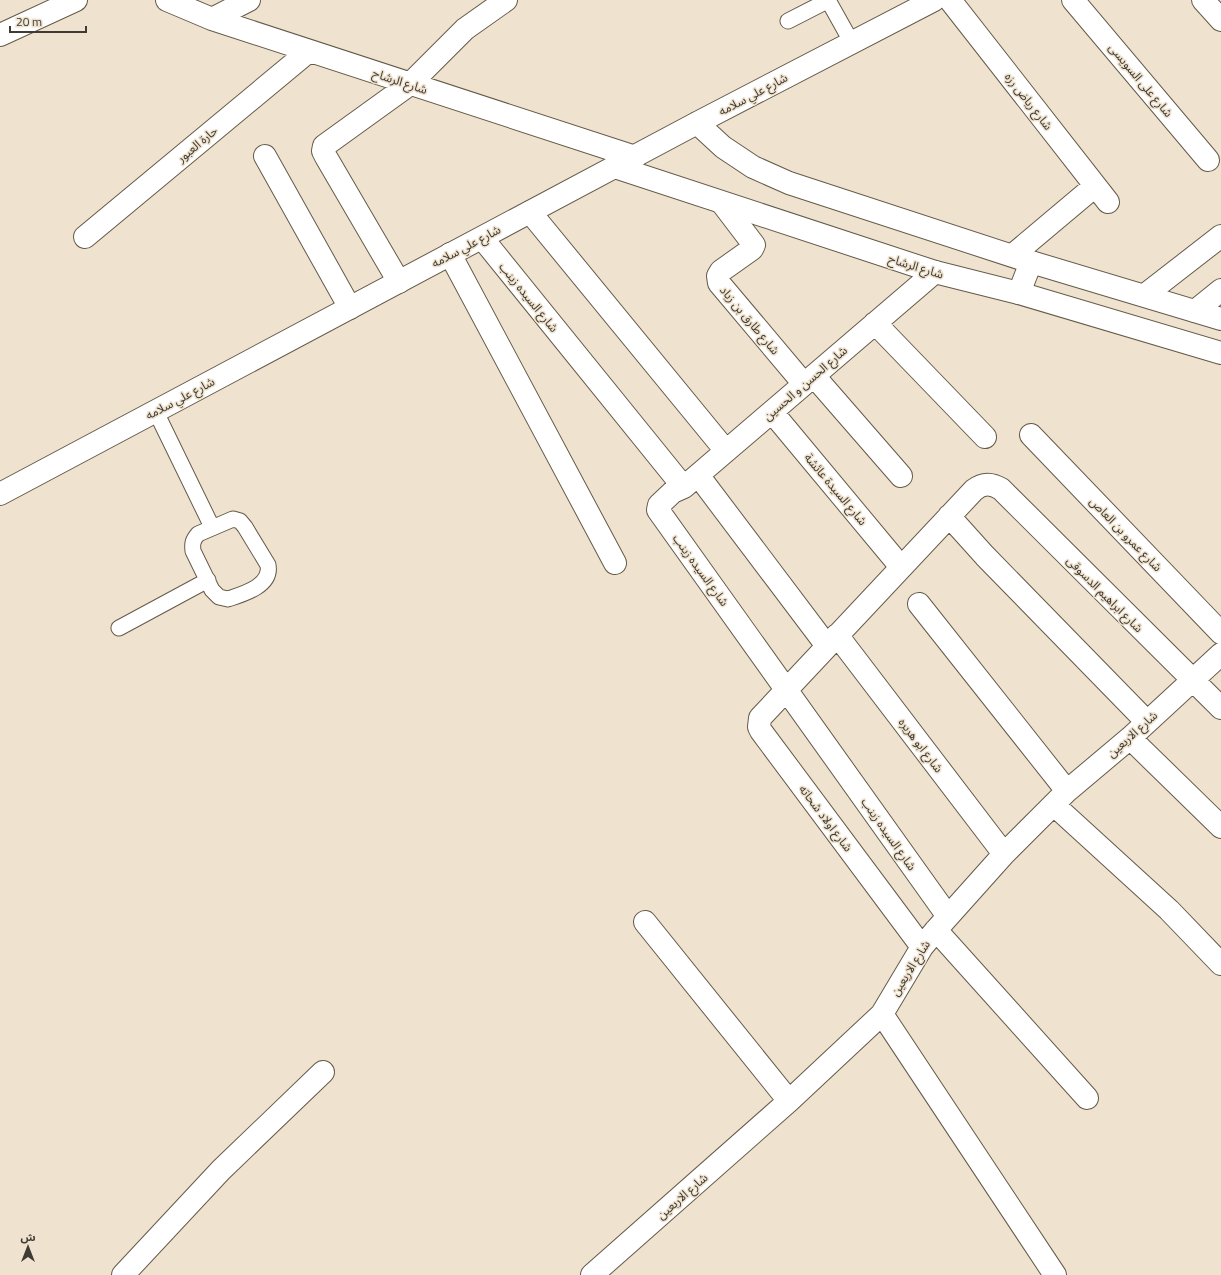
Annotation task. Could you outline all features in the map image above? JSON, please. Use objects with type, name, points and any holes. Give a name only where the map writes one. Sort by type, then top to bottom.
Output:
[{"type":"street","points":[[1,32],[76,0]]},
{"type":"street","name":"شارع الرشاح","points":[[167,0],[212,19],[635,157]]},
{"type":"street","points":[[212,19],[249,0]]},
{"type":"street","points":[[399,282],[323,151],[324,146],[410,84],[464,29],[506,0]]},
{"type":"street","name":"شارع علي سلامه","points":[[2,489],[156,412],[697,123],[934,0]]},
{"type":"street","name":"شارع رياض رزه","points":[[950,0],[1101,194],[1022,258]]},
{"type":"street","name":"شارع على السويسى","points":[[1073,0],[1208,160]]},
{"type":"street","points":[[1203,0],[1221,20]]},
{"type":"street","name":"حارة العبور","points":[[85,237],[309,51]]},
{"type":"street","points":[[697,123],[723,147],[753,166],[789,183],[1022,258],[1221,319]]},
{"type":"street","points":[[265,156],[350,308]]},
{"type":"street","name":"شارع الرشاح","points":[[615,167],[934,272],[1019,293],[1221,353]]},
{"type":"street","name":"شارع طارق بن زياد","points":[[722,203],[754,245],[752,249],[721,271],[718,276],[719,283],[809,380]]},
{"type":"street","points":[[530,212],[726,451]]},
{"type":"street","points":[[1145,295],[1221,236]]},
{"type":"street","name":"شارع السيده زينب","points":[[482,238],[677,479],[678,484],[675,491],[659,505],[658,510],[787,690],[941,922],[1087,1098]]},
{"type":"street","points":[[450,254],[615,563]]},
{"type":"street","points":[[1019,293],[1022,258]]},
{"type":"street","name":"شارع الحسن و الحسين","points":[[675,491],[684,487],[934,272]]},
{"type":"street","points":[[1195,311],[1221,290]]},
{"type":"street","points":[[875,323],[985,436]]},
{"type":"street","points":[[809,380],[901,476]]},
{"type":"street","name":"شارع السيدة عائشة","points":[[772,412],[901,567]]},
{"type":"street","name":"شارع عمرو بن العاص","points":[[1031,435],[1221,633]]},
{"type":"street","name":"شارع ابو هريره","points":[[698,475],[1004,854]]},
{"type":"street","name":"شارع اولاد شحاته","points":[[922,947],[761,731],[759,727],[760,718],[974,490],[987,484]]},
{"type":"street","name":"شارع ابراهيم الدسوقى","points":[[987,484],[1001,489],[1191,680],[1221,708]]},
{"type":"street","points":[[949,516],[985,556],[1146,722]]},
{"type":"street","points":[[919,604],[1061,798],[1221,964]]},
{"type":"street","name":"شارع الاربعين","points":[[592,1275],[789,1101],[882,1014],[922,947],[941,922],[1004,854],[1061,798],[1130,738],[1191,680],[1221,654]]},
{"type":"street","points":[[1130,738],[1221,827]]},
{"type":"street","points":[[645,922],[789,1101]]},
{"type":"street","points":[[882,1014],[1055,1275]]},
{"type":"street","points":[[123,1275],[220,1170],[323,1072]]},
{"type":"lane","points":[[788,21],[828,0],[852,43]]},
{"type":"lane","points":[[156,412],[212,527]]},
{"type":"lane","points":[[233,519],[240,521],[268,565],[269,572],[267,578],[262,584],[228,599],[219,597],[212,590],[192,545],[198,534],[212,527],[233,519]]},
{"type":"lane","points":[[119,628],[208,580]]}]
